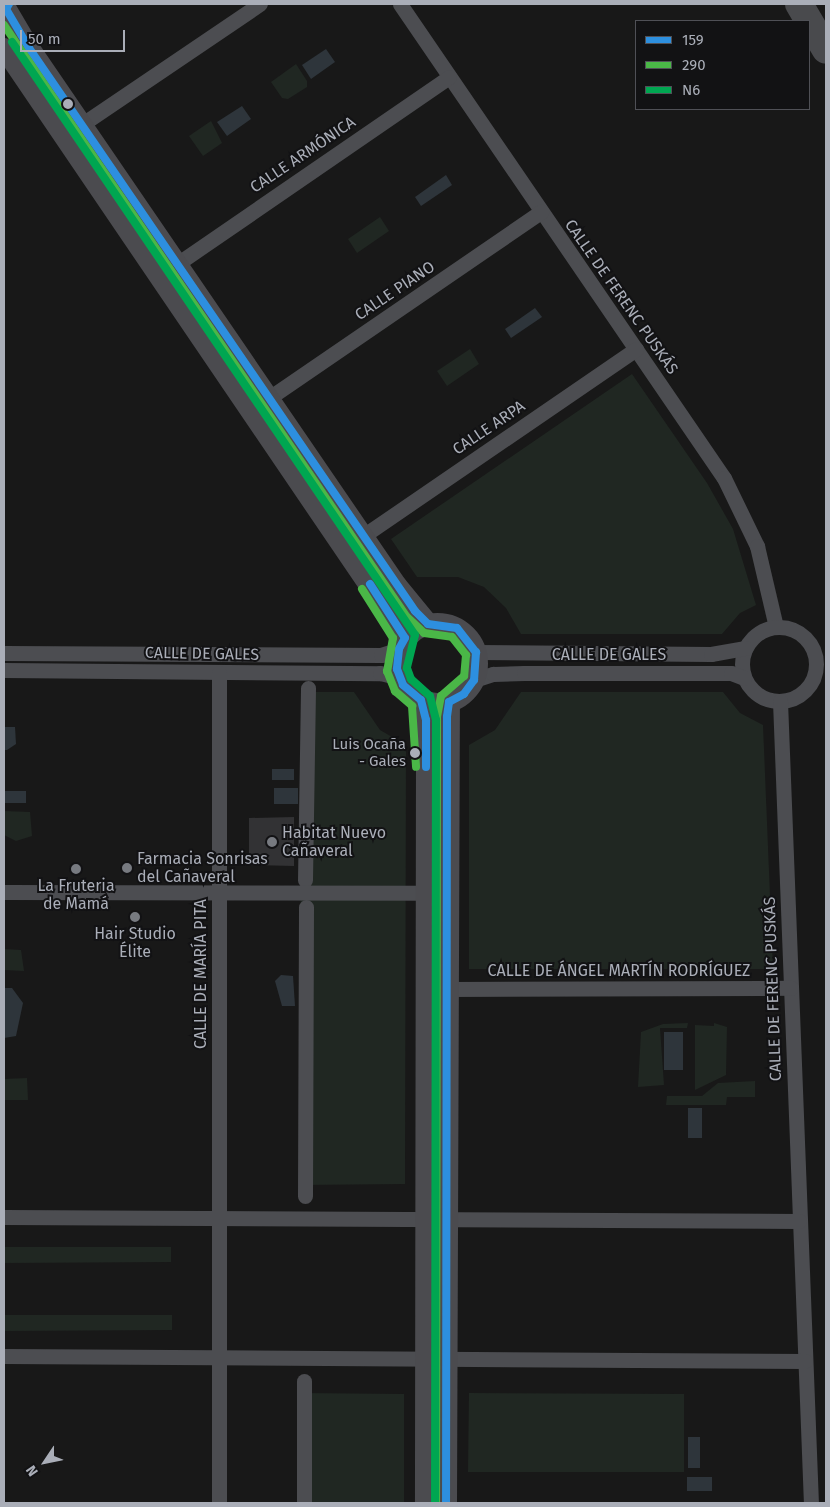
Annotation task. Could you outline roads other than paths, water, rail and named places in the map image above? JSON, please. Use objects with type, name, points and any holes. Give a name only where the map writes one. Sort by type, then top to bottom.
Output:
[{"type":"highway","points":[[799,4],[808,20]]},
{"type":"highway","points":[[810,23],[826,50]]},
{"type":"main road","points":[[4,48],[402,644],[400,678],[408,692],[421,700],[449,702],[464,694],[474,680],[476,652],[458,628],[428,624],[415,612],[81,125],[6,8]]},
{"type":"main road","points":[[402,644],[428,624]]},
{"type":"main road","points":[[421,700],[426,720],[425,894],[436,1220],[446,1275],[436,1357],[425,1503]]},
{"type":"main road","points":[[446,1503],[436,1357],[425,1275],[436,1220],[447,989],[449,702]]},
{"type":"street","points":[[81,125],[260,4]]},
{"type":"street","name":"CALLE DE FERENC PUSKÁS","points":[[400,4],[739,503],[757,546],[776,627]]},
{"type":"street","name":"CALLE ARMÓNICA","points":[[177,264],[449,77]]},
{"type":"street","name":"CALLE PIANO","points":[[269,398],[541,212]]},
{"type":"street","name":"CALLE ARPA","points":[[363,536],[636,349]]},
{"type":"street","points":[[776,627],[799,633],[808,641],[816,663],[805,689],[780,701],[758,695],[744,678],[745,648],[758,633],[776,627]]},
{"type":"street","name":"CALLE DE GALES","points":[[4,653],[381,655],[402,644]]},
{"type":"street","name":"CALLE DE GALES","points":[[476,652],[711,654],[745,648]]},
{"type":"street","name":"CALLE DE GALES","points":[[4,670],[380,673],[400,678]]},
{"type":"street","name":"CALLE DE MARÍA PITA","points":[[219,673],[217,1220],[219,1503]]},
{"type":"street","name":"CALLE DE GALES","points":[[474,680],[493,674],[524,673],[731,673],[744,678]]},
{"type":"street","points":[[305,880],[308,688]]},
{"type":"street","name":"CALLE DE FERENC PUSKÁS","points":[[780,701],[811,1503]]},
{"type":"street","points":[[4,892],[425,894]]},
{"type":"street","points":[[305,1196],[306,907]]},
{"type":"street","name":"CALLE DE ÁNGEL MARTÍN RODRÍGUEZ","points":[[447,989],[791,988]]},
{"type":"street","points":[[4,1217],[217,1220],[799,1220]]},
{"type":"street","points":[[4,1356],[436,1357],[805,1361]]},
{"type":"street","points":[[304,1381],[304,1503]]},
{"type":"place","name":"Luis Ocaña - Gales","points":[[415,753]]},
{"type":"place","name":"Habitat Nuevo Cañaveral","points":[[272,842]]},
{"type":"place","name":"Farmacia Sonrisas del Cañaveral","points":[[127,868]]},
{"type":"place","name":"La Fruteria de Mamá","points":[[76,869]]},
{"type":"place","name":"Hair Studio Élite","points":[[135,917]]}]
